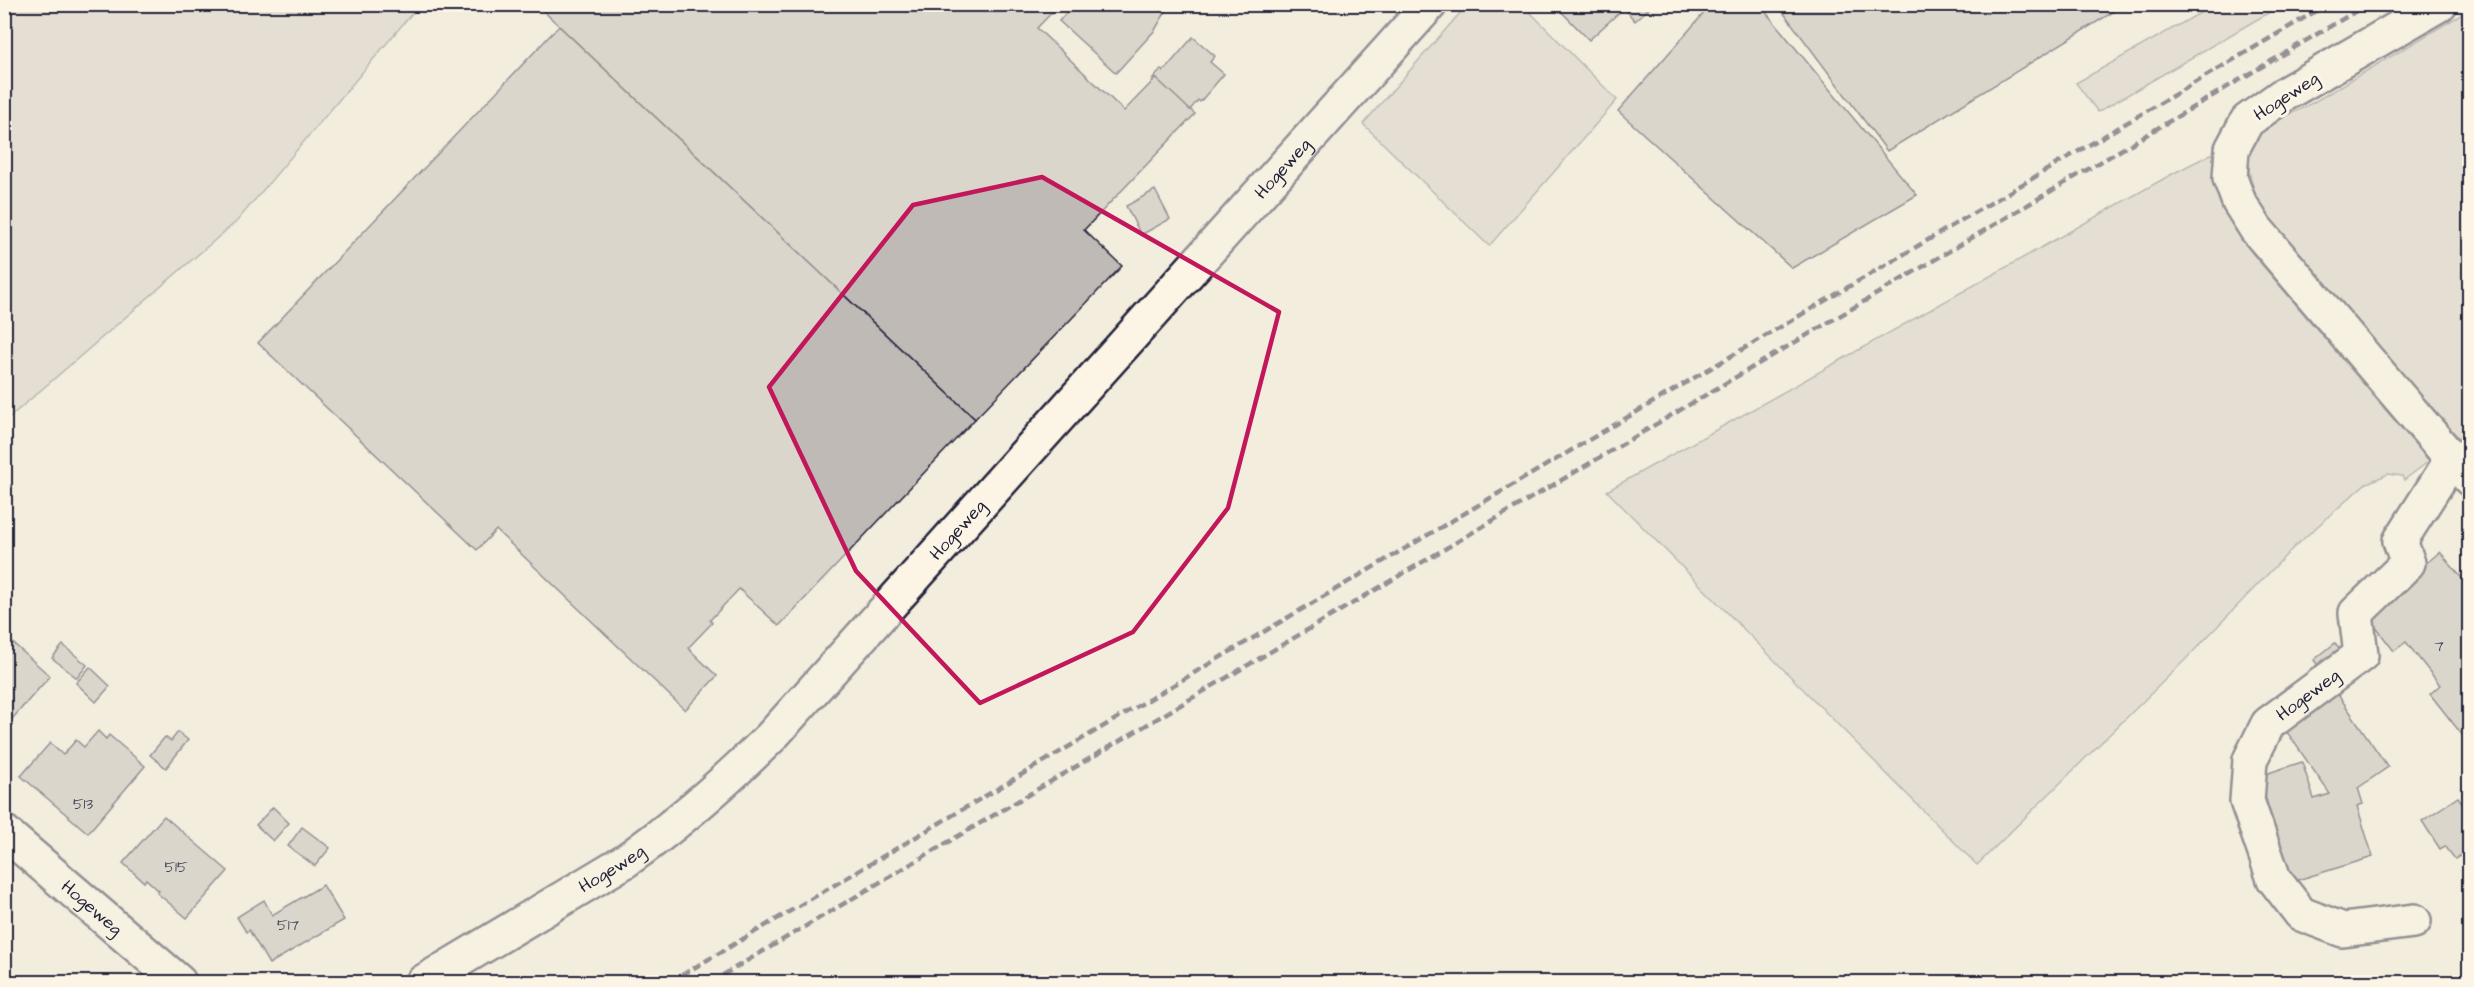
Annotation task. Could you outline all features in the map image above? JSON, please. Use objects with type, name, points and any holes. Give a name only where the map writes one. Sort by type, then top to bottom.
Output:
[{"type":"street","name":"Hogeweg","points":[[423,982],[625,861],[656,840],[722,785],[771,737],[1430,4]]},
{"type":"street","name":"Hogeweg","points":[[2414,921],[2343,930],[2301,914],[2274,879],[2247,801],[2250,760],[2268,724],[2361,655],[2356,613],[2408,562],[2400,541],[2461,469],[2256,229],[2239,202],[2230,178],[2232,149],[2247,121],[2283,95],[2440,4]]},
{"type":"street","name":"Hogeweg","points":[[4,832],[179,982]]},
{"type":"highlighted area","points":[[1042,177],[1279,312],[1228,508],[1133,632],[980,703],[856,571],[769,387],[913,205]]},
{"type":"shaded area","points":[[5,4],[419,5],[237,221],[5,421]]},
{"type":"shaded area","points":[[1468,4],[1523,5],[1617,100],[1489,246],[1363,124]]},
{"type":"shaded area","points":[[2214,5],[2282,5],[2098,112],[2076,83]]},
{"type":"shaded area","points":[[2469,10],[2469,430],[2459,438],[2273,228],[2256,197],[2249,171],[2249,146],[2263,128],[2314,102]]},
{"type":"shaded area","points":[[2217,151],[2216,189],[2228,216],[2252,253],[2429,461],[2404,480],[2402,476],[2388,474],[2365,484],[2293,548],[2184,661],[1977,865],[1607,491]]},
{"type":"building","points":[[536,4],[1064,4],[1061,7],[1059,5],[1037,28],[1124,111],[1156,78],[1195,114],[1084,230],[1122,266],[975,419]]},
{"type":"building","points":[[1074,4],[1166,4],[1169,6],[1155,30],[1116,73],[1059,21]]},
{"type":"building","points":[[1554,4],[1654,4],[1635,21],[1624,8],[1589,40]]},
{"type":"building","points":[[1712,4],[1759,4],[1917,195],[1792,268],[1618,111]]},
{"type":"building","points":[[1777,4],[2112,4],[2109,7],[2113,12],[1887,151]]},
{"type":"building","points":[[559,26],[975,419],[779,626],[739,589],[710,620],[712,623],[688,648],[717,676],[685,710],[496,530],[477,550],[258,343]]},
{"type":"building","points":[[1193,37],[1215,56],[1210,62],[1224,74],[1190,110],[1156,78],[1153,79],[1161,69],[1163,72]]},
{"type":"building","points":[[1155,190],[1170,219],[1141,235],[1126,206]]},
{"type":"building","points":[[2440,552],[2470,588],[2470,731],[2463,736],[2430,694],[2440,685],[2406,642],[2394,651],[2365,613]]},
{"type":"building","points":[[4,637],[50,676],[4,728]]},
{"type":"building","points":[[2335,643],[2346,656],[2324,673],[2314,660]]},
{"type":"building","points":[[63,645],[87,665],[77,678],[52,658]]},
{"type":"building","points":[[90,667],[110,686],[96,702],[76,683]]},
{"type":"building","points":[[2332,686],[2388,767],[2358,788],[2363,804],[2357,806],[2373,857],[2291,882],[2259,776],[2302,762],[2314,799],[2330,794],[2280,722]]},
{"type":"building","points":[[98,731],[106,739],[109,735],[145,766],[88,833],[21,776],[50,743],[63,755],[76,740],[84,747]]},
{"type":"building","points":[[178,732],[188,740],[166,768],[150,755],[165,737],[171,741]]},
{"type":"building","points":[[2458,797],[2470,814],[2470,849],[2455,859],[2445,846],[2440,849],[2422,821]]},
{"type":"building","points":[[273,807],[289,823],[273,841],[256,825]]},
{"type":"building","points":[[164,816],[228,871],[187,918],[157,893],[159,891],[146,879],[144,882],[123,863]]},
{"type":"building","points":[[302,827],[330,848],[315,866],[288,846]]},
{"type":"building","points":[[323,885],[344,920],[269,964],[249,930],[246,932],[237,917],[264,900],[272,915]]},
{"type":"railway","points":[[670,982],[2328,4]]},
{"type":"railway","points":[[711,982],[2368,4]]}]
